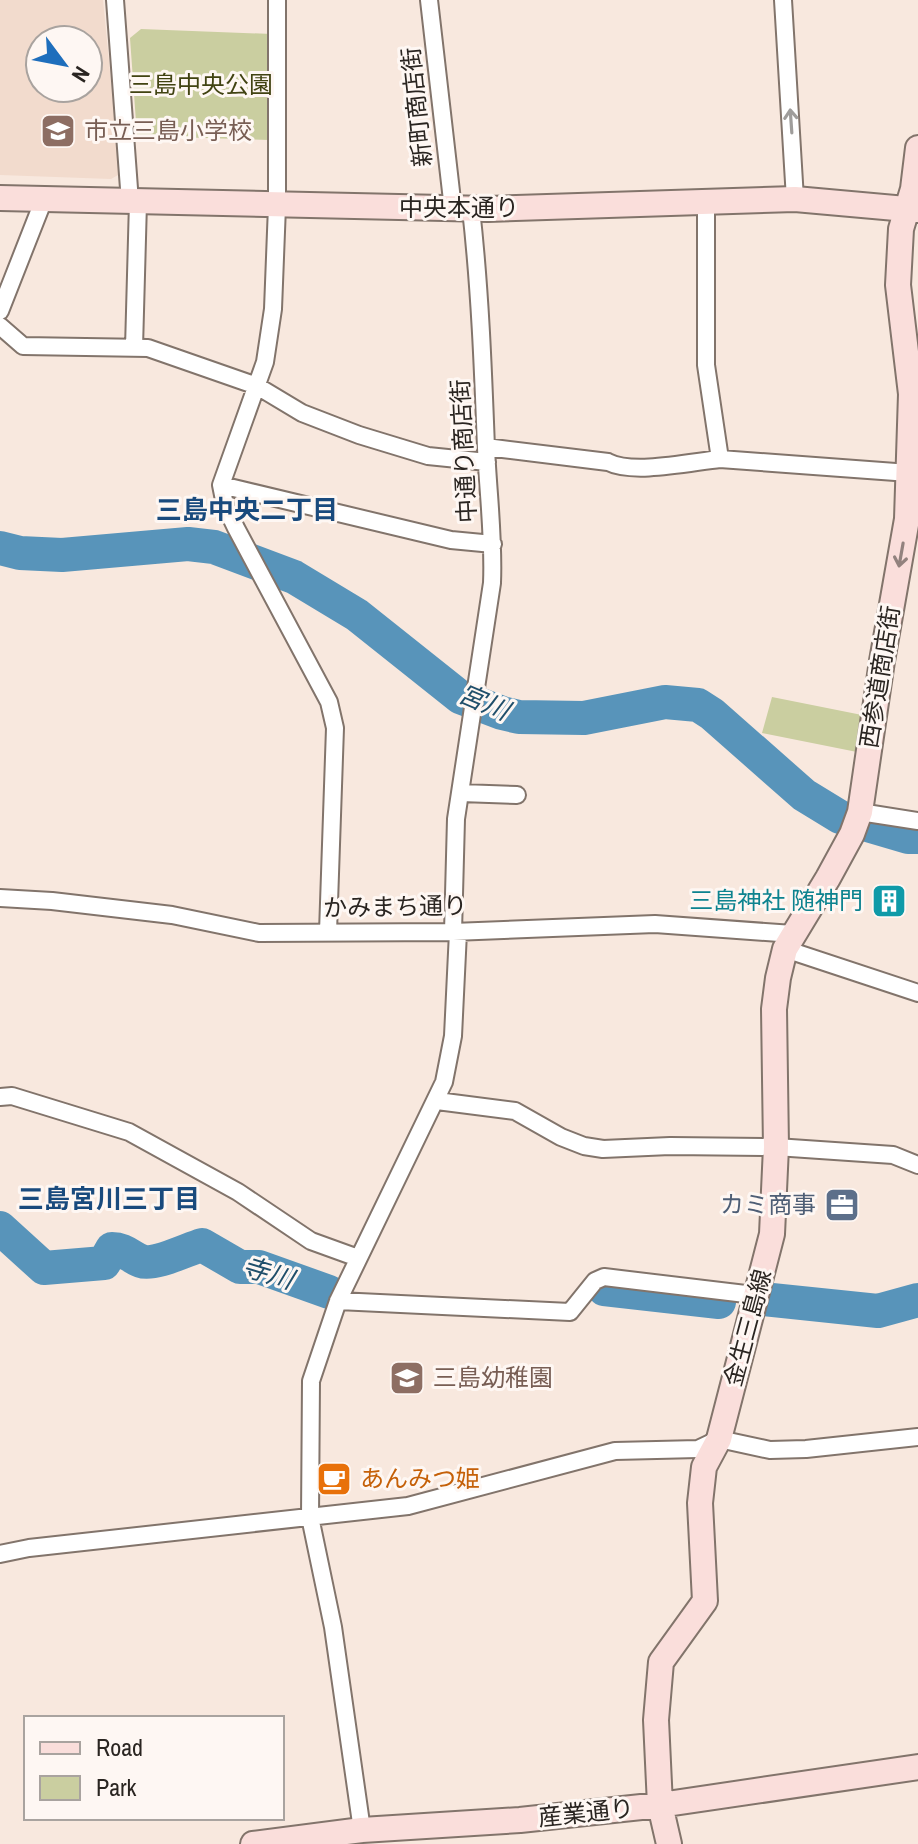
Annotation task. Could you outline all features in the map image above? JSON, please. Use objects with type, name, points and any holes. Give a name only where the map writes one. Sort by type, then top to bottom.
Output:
[{"type":"main road","points":[[912,209],[918,148]]},
{"type":"main road","name":"中央本通り","points":[[0,198],[462,209],[795,199],[912,209]]},
{"type":"main road","name":"西参道商店街","points":[[856,823],[907,519],[915,432],[898,285],[901,229],[912,209]]},
{"type":"main road","name":"金生三島線","points":[[669,1844],[660,1805],[656,1720],[661,1662],[705,1601],[700,1503],[704,1467],[719,1439],[772,1234],[776,1147],[774,1009],[789,942],[856,823]]},
{"type":"main road","name":"産業通り","points":[[253,1844],[363,1837],[660,1805],[918,1767]]},
{"type":"street","points":[[115,0],[134,202],[134,348]]},
{"type":"street","points":[[277,0],[277,206],[273,309],[265,362],[221,485],[225,505],[264,585],[329,702],[335,728],[328,932]]},
{"type":"street","name":"新町商店街","points":[[429,0],[462,209]]},
{"type":"street","points":[[783,0],[795,199]]},
{"type":"street","points":[[0,311],[4,284],[44,199]]},
{"type":"street","points":[[706,203],[706,365],[720,459]]},
{"type":"street","name":"中通り商店街","points":[[363,1837],[333,1627],[310,1517],[311,1381],[338,1301],[437,1101],[453,1036],[456,819],[478,690],[492,583],[493,544],[479,277],[462,209]]},
{"type":"street","points":[[0,326],[23,346],[148,348],[257,386],[302,413],[359,435],[428,456],[486,454],[608,462],[617,466],[660,466],[720,459],[909,473]]},
{"type":"street","points":[[221,485],[451,540],[493,544]]},
{"type":"street","points":[[461,793],[517,795]]},
{"type":"street","points":[[856,823],[918,821]]},
{"type":"street","name":"かみまち通り","points":[[0,898],[172,915],[259,933],[456,932],[655,924],[789,942],[918,993]]},
{"type":"street","points":[[0,1097],[12,1096],[129,1132],[238,1192],[311,1241],[358,1258]]},
{"type":"street","points":[[437,1101],[515,1111],[561,1137],[603,1149],[776,1147],[893,1155],[918,1165]]},
{"type":"street","points":[[338,1301],[570,1312],[595,1281],[604,1277],[754,1295]]},
{"type":"street","points":[[0,1554],[29,1548],[408,1506],[615,1451],[698,1449],[719,1439],[782,1450],[918,1437]]},
{"type":"shaded area","name":"市立三島小学校","points":[[0,0],[103,0],[120,174],[111,179],[0,175]]},
{"type":"green space","name":"三島中央公園","points":[[141,29],[272,34],[269,140],[137,136],[130,38]]},
{"type":"green space","points":[[772,697],[867,716],[862,753],[762,733]]},
{"type":"waterway","name":"宮川","points":[[0,548],[20,553],[62,555],[188,544],[214,547],[294,577],[357,615],[460,697],[519,717],[584,718],[665,702],[698,705],[804,795],[840,817],[908,837],[918,837]]},
{"type":"waterway","name":"寺川","points":[[0,1228],[44,1268],[104,1263],[112,1249],[147,1262],[202,1245],[240,1267],[259,1267],[329,1292]]},
{"type":"waterway","name":"寺川","points":[[604,1289],[719,1302]]},
{"type":"waterway","name":"寺川","points":[[762,1299],[878,1311],[918,1300]]},
{"type":"place","name":"市立三島小学校","points":[[58,131]]},
{"type":"place","name":"三島神社 随神門","points":[[889,901]]},
{"type":"place","name":"カミ商事","points":[[842,1205]]},
{"type":"place","name":"三島幼稚園","points":[[407,1378]]},
{"type":"place","name":"あんみつ姫","points":[[334,1479]]},
{"type":"district","name":"三島中央二丁目","points":[[247,510]]},
{"type":"district","name":"三島宮川三丁目","points":[[109,1199]]}]
